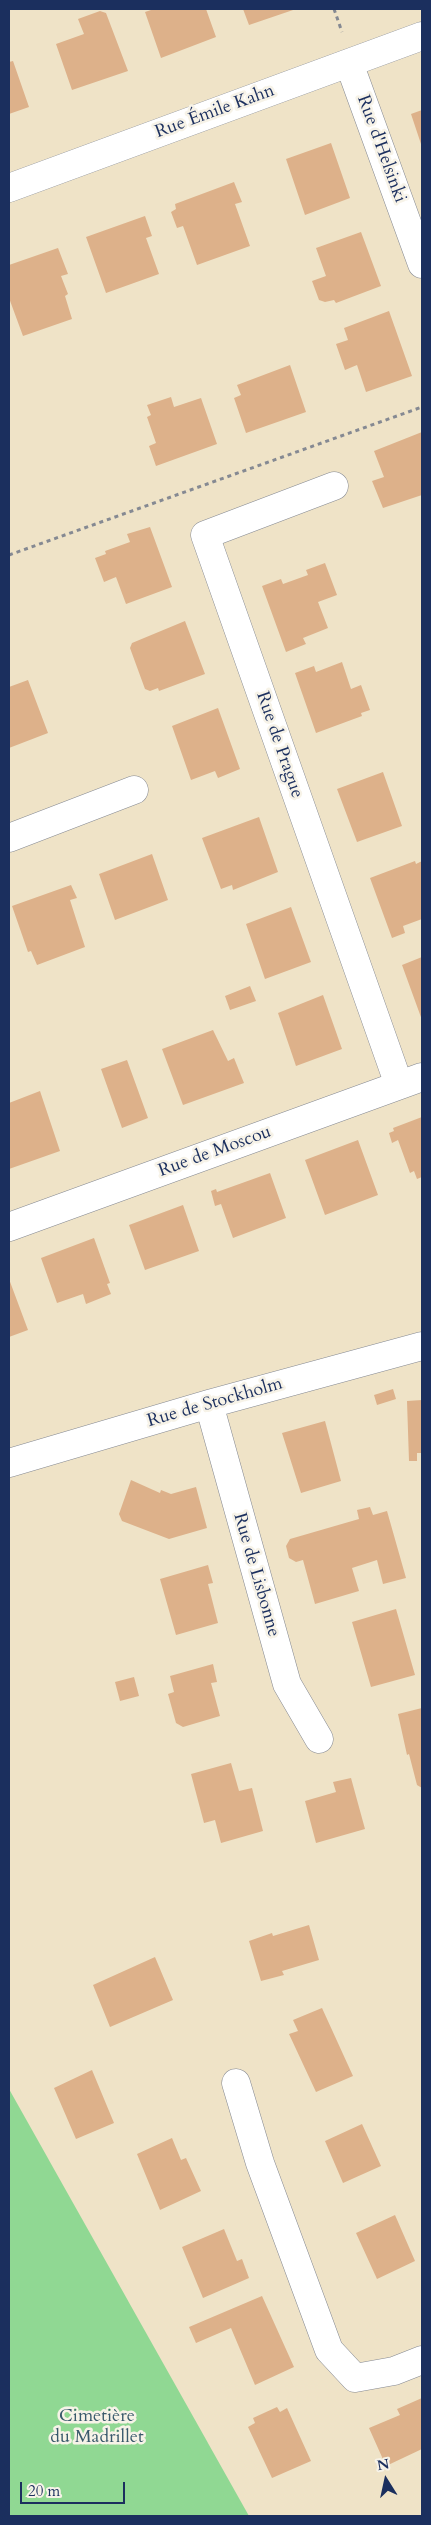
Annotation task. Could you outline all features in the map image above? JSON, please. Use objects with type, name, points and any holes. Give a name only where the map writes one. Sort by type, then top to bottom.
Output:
[{"type":"street","name":"Rue Émile Kahn","points":[[9,188],[422,36]]},
{"type":"street","name":"Rue d'Helsinki","points":[[350,63],[422,264]]},
{"type":"street","name":"Rue de Prague","points":[[334,486],[205,534],[410,1081]]},
{"type":"street","points":[[9,838],[134,790]]},
{"type":"street","name":"Rue de Moscou","points":[[9,1227],[410,1081]]},
{"type":"street","name":"Rue de Stockholm","points":[[9,1463],[209,1404],[422,1346]]},
{"type":"street","name":"Rue de Lisbonne","points":[[209,1404],[287,1684],[319,1739]]},
{"type":"street","points":[[236,2084],[260,2163],[329,2350],[355,2378],[394,2371],[422,2360]]},
{"type":"path","points":[[9,555],[422,407]]},
{"type":"green space","name":"Cimetière du Madrillet","points":[[9,2089],[249,2516],[9,2516]]},
{"type":"building","points":[[154,9],[206,9],[216,37],[161,58],[145,12]]},
{"type":"building","points":[[243,9],[296,9],[249,25]]},
{"type":"building","points":[[100,11],[106,13],[128,71],[72,90],[56,44],[84,34],[78,19]]},
{"type":"building","points":[[13,61],[29,107],[9,114],[9,62]]},
{"type":"building","points":[[422,110],[422,147],[411,114]]},
{"type":"building","points":[[331,143],[350,198],[305,215],[286,159]]},
{"type":"building","points":[[234,182],[242,202],[235,204],[250,246],[197,265],[183,226],[177,228],[171,212],[176,209],[175,204]]},
{"type":"building","points":[[145,216],[152,236],[146,238],[159,274],[106,293],[86,237]]},
{"type":"building","points":[[361,232],[381,286],[336,303],[334,300],[325,302],[319,300],[312,281],[326,276],[316,248]]},
{"type":"building","points":[[58,248],[68,274],[61,276],[68,294],[65,296],[72,319],[23,336],[9,298],[9,265]]},
{"type":"building","points":[[389,311],[412,376],[366,392],[357,365],[345,370],[336,344],[348,340],[344,328]]},
{"type":"building","points":[[290,365],[306,412],[246,433],[234,398],[241,395],[237,385]]},
{"type":"building","points":[[171,397],[174,407],[201,398],[217,444],[156,466],[149,446],[156,443],[147,417],[151,415],[147,405]]},
{"type":"building","points":[[422,432],[422,495],[383,508],[372,481],[384,477],[374,451]]},
{"type":"building","points":[[150,527],[172,587],[126,604],[116,577],[104,582],[95,558],[106,554],[105,551],[130,542],[127,534]]},
{"type":"building","points":[[325,563],[337,595],[318,602],[328,628],[303,638],[306,644],[286,652],[262,586],[281,579],[283,584],[308,575],[306,570]]},
{"type":"building","points":[[185,621],[205,674],[159,691],[158,688],[150,691],[145,689],[130,648],[132,643]]},
{"type":"building","points":[[342,662],[351,689],[361,685],[370,710],[361,713],[362,716],[316,733],[295,673],[314,666],[316,672]]},
{"type":"building","points":[[28,680],[48,733],[9,748],[9,687]]},
{"type":"building","points":[[218,708],[240,769],[218,778],[215,771],[191,780],[172,726]]},
{"type":"building","points":[[383,772],[402,826],[357,842],[337,789]]},
{"type":"building","points":[[259,817],[278,872],[233,890],[232,885],[221,889],[202,838]]},
{"type":"building","points":[[152,854],[168,900],[115,920],[99,874]]},
{"type":"building","points":[[415,861],[416,864],[422,861],[422,919],[403,926],[405,933],[392,938],[370,878]]},
{"type":"building","points":[[71,885],[77,898],[70,900],[85,947],[37,965],[31,951],[28,952],[12,906]]},
{"type":"building","points":[[291,907],[311,962],[265,979],[246,924]]},
{"type":"building","points":[[422,957],[422,1020],[402,965]]},
{"type":"building","points":[[250,986],[256,1001],[230,1010],[225,996]]},
{"type":"building","points":[[323,995],[342,1049],[296,1066],[278,1013]]},
{"type":"building","points":[[213,1030],[228,1061],[234,1058],[244,1083],[183,1105],[162,1049]]},
{"type":"building","points":[[127,1060],[148,1118],[122,1128],[101,1069]]},
{"type":"building","points":[[40,1091],[60,1151],[9,1169],[9,1103]]},
{"type":"building","points":[[422,1117],[422,1177],[417,1179],[414,1171],[410,1173],[398,1140],[392,1143],[389,1133],[394,1131],[393,1128]]},
{"type":"building","points":[[358,1140],[378,1195],[325,1215],[305,1160]]},
{"type":"building","points":[[270,1173],[286,1218],[233,1238],[221,1204],[215,1206],[211,1191],[216,1189],[217,1192]]},
{"type":"building","points":[[183,1205],[199,1251],[145,1270],[129,1225]]},
{"type":"building","points":[[94,1238],[110,1283],[107,1284],[111,1294],[86,1304],[83,1294],[57,1303],[41,1258]]},
{"type":"building","points":[[9,1279],[28,1330],[9,1337]]},
{"type":"building","points":[[393,1389],[396,1399],[377,1405],[374,1395]]},
{"type":"building","points":[[422,1400],[422,1453],[417,1453],[417,1461],[409,1461],[407,1401]]},
{"type":"building","points":[[325,1421],[341,1481],[301,1493],[282,1433]]},
{"type":"building","points":[[131,1480],[160,1493],[161,1490],[171,1494],[196,1487],[207,1528],[169,1539],[122,1521],[119,1514]]},
{"type":"building","points":[[370,1507],[373,1515],[387,1511],[406,1578],[383,1584],[377,1560],[352,1568],[359,1591],[315,1604],[303,1560],[296,1562],[289,1558],[286,1546],[290,1539],[359,1519],[357,1510]]},
{"type":"building","points":[[208,1565],[213,1583],[208,1584],[218,1623],[176,1635],[160,1579]]},
{"type":"building","points":[[396,1609],[415,1675],[371,1687],[352,1622]]},
{"type":"building","points":[[213,1664],[217,1682],[211,1683],[220,1716],[183,1727],[176,1723],[168,1694],[174,1692],[170,1676]]},
{"type":"building","points":[[134,1677],[139,1696],[120,1701],[115,1682]]},
{"type":"building","points":[[422,1708],[422,1788],[417,1785],[409,1754],[407,1755],[398,1714]]},
{"type":"building","points":[[231,1763],[239,1791],[252,1788],[263,1831],[221,1843],[215,1820],[204,1823],[191,1774]]},
{"type":"building","points":[[351,1778],[365,1829],[316,1843],[305,1801],[336,1792],[333,1782]]},
{"type":"building","points":[[309,1925],[319,1960],[282,1971],[284,1975],[261,1981],[249,1941],[272,1933],[273,1936]]},
{"type":"building","points":[[155,1957],[173,2000],[110,2027],[93,1985]]},
{"type":"building","points":[[322,2008],[353,2076],[316,2092],[289,2034],[298,2031],[293,2020]]},
{"type":"building","points":[[92,2070],[114,2123],[76,2139],[54,2088]]},
{"type":"building","points":[[362,2124],[381,2166],[343,2183],[325,2141]]},
{"type":"building","points":[[172,2138],[181,2160],[186,2158],[201,2191],[160,2210],[137,2154]]},
{"type":"building","points":[[395,2215],[415,2261],[377,2279],[356,2233]]},
{"type":"building","points":[[224,2229],[237,2261],[242,2259],[249,2278],[203,2298],[182,2247]]},
{"type":"building","points":[[262,2296],[294,2367],[255,2385],[231,2328],[196,2343],[189,2327]]},
{"type":"building","points":[[422,2398],[422,2449],[386,2466],[369,2428],[400,2415],[397,2409]]},
{"type":"building","points":[[277,2407],[280,2412],[287,2408],[311,2461],[272,2478],[248,2427],[255,2423],[253,2418]]}]
